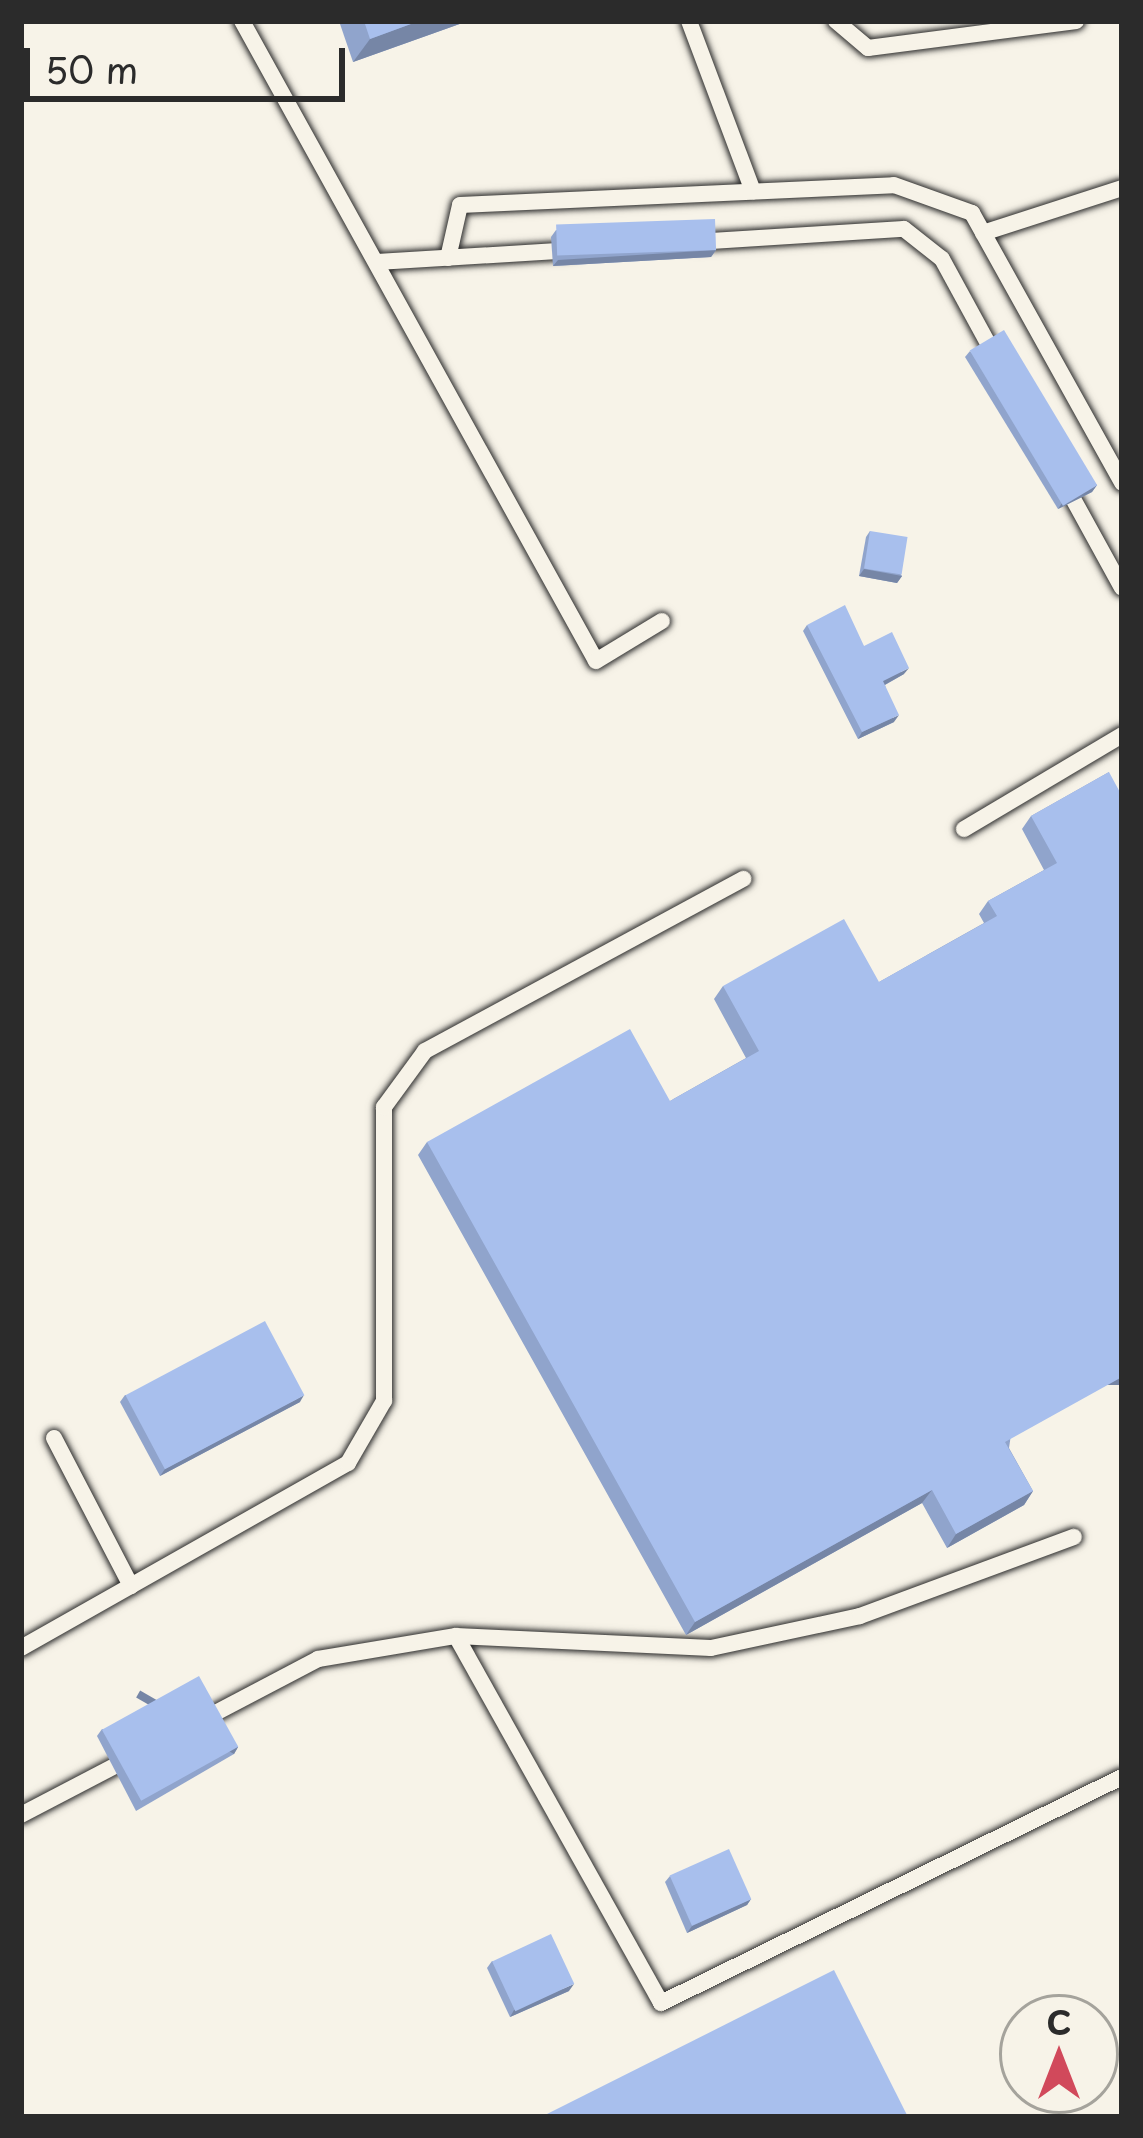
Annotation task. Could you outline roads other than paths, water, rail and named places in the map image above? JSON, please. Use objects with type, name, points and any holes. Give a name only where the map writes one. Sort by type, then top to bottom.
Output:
[{"type":"lane","points":[[242,21],[596,661],[662,621]]},
{"type":"lane","points":[[689,21],[753,191]]},
{"type":"lane","points":[[836,21],[868,48],[1076,21]]},
{"type":"lane","points":[[448,258],[460,206],[894,184],[972,213],[1122,483]]},
{"type":"lane","points":[[983,233],[1122,188]]},
{"type":"lane","points":[[676,243],[904,229],[942,259],[1010,382]]},
{"type":"lane","points":[[377,262],[608,248]]},
{"type":"lane","points":[[1054,465],[1122,588]]},
{"type":"lane","points":[[964,829],[1122,735]]},
{"type":"lane","points":[[21,1648],[348,1463],[384,1401],[384,1107],[425,1051],[743,879]]},
{"type":"lane","points":[[54,1438],[130,1586]]},
{"type":"lane","points":[[170,1737],[318,1659],[456,1636],[711,1648],[860,1616],[1073,1537]]},
{"type":"lane","points":[[456,1636],[661,2003],[1122,1777]]},
{"type":"lane","points":[[21,1816],[148,1749]]}]
